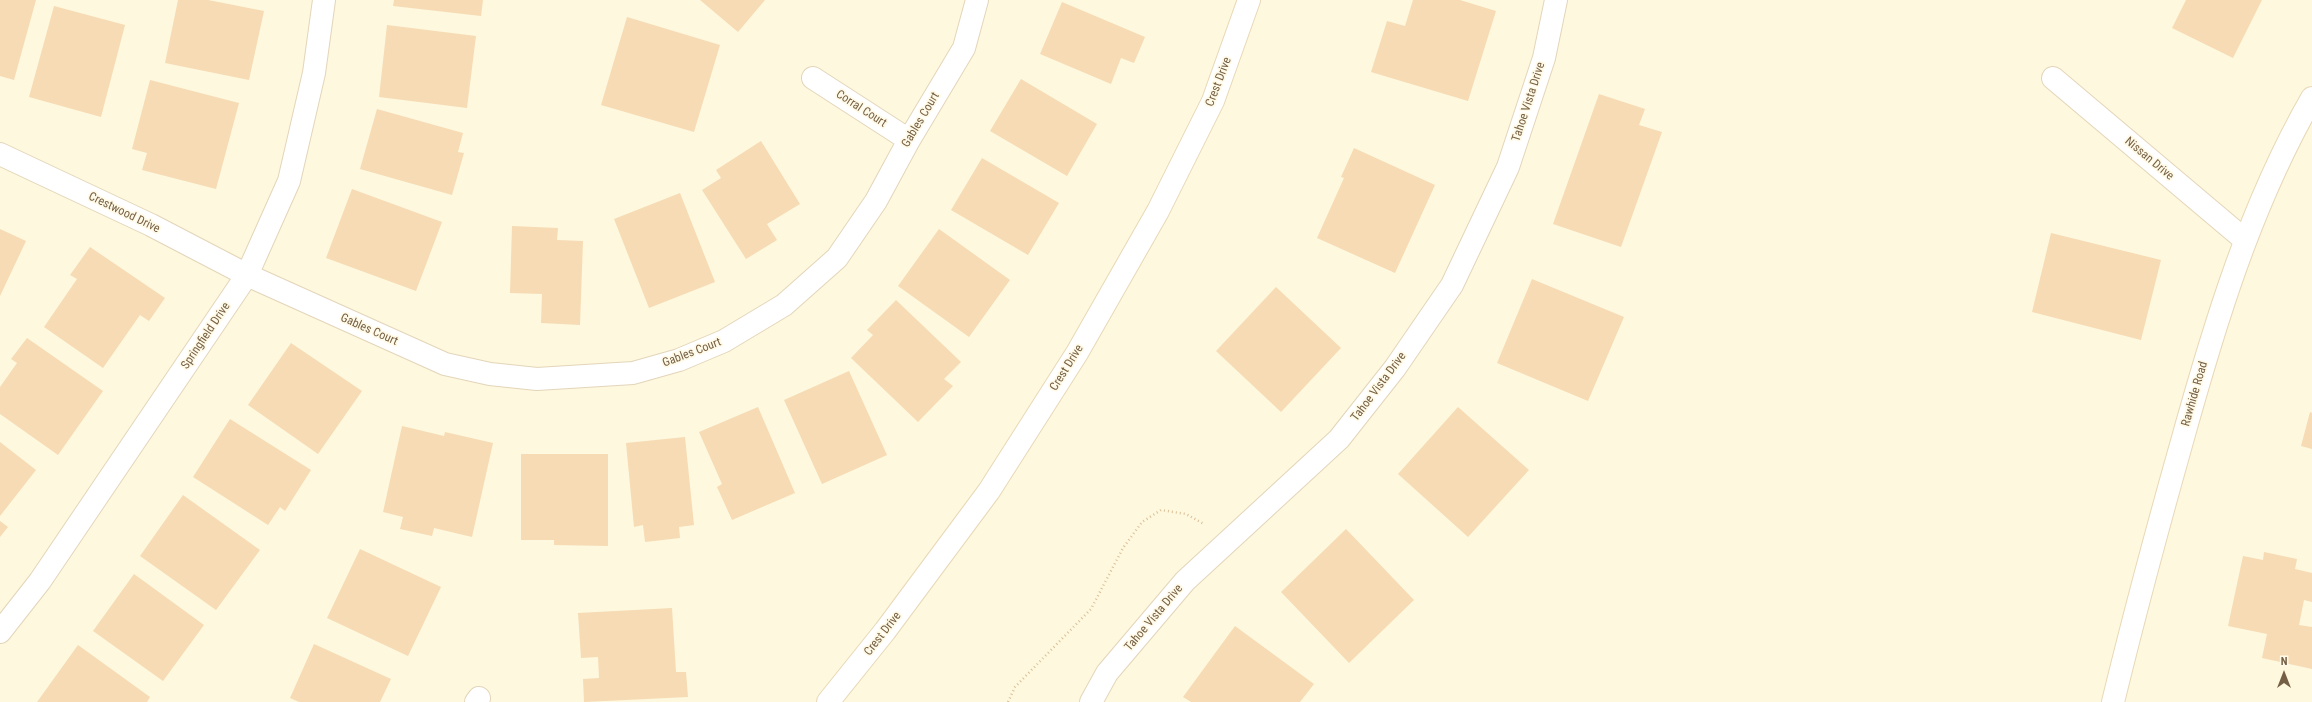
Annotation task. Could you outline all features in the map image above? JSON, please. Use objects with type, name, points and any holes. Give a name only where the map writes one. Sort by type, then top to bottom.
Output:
[{"type":"street","name":"Springfield Drive","points":[[4,618],[49,568],[247,275],[289,181],[314,73],[324,0]]},
{"type":"street","name":"Gables Court","points":[[247,275],[445,364],[490,374],[537,379],[633,373],[678,360],[724,341],[784,305],[837,258],[876,201],[909,140],[964,48],[978,0]]},
{"type":"street","name":"Crest Drive","points":[[828,702],[885,631],[989,492],[1077,353],[1158,211],[1209,108],[1249,0]]},
{"type":"street","name":"Tahoe Vista Drive","points":[[1091,702],[1107,673],[1185,581],[1339,439],[1395,368],[1452,285],[1508,167],[1544,58],[1556,0]]},
{"type":"street","name":"Corral Court","points":[[813,78],[909,140]]},
{"type":"street","name":"Nissan Drive","points":[[2053,78],[2245,240]]},
{"type":"street","name":"Rawhide Road","points":[[2113,702],[2208,349],[2245,240],[2288,143],[2312,98]]},
{"type":"street","name":"Crestwood Drive","points":[[0,154],[151,225],[247,275]]},
{"type":"path","points":[[1008,702],[1015,688],[1091,609],[1124,548],[1142,522],[1161,510],[1186,514],[1207,526]]},
{"type":"building","points":[[0,0],[36,0],[14,80],[0,76]]},
{"type":"building","points":[[178,0],[208,0],[264,11],[249,80],[165,63]]},
{"type":"building","points":[[394,0],[483,0],[481,16],[393,6]]},
{"type":"building","points":[[700,0],[765,0],[738,32]]},
{"type":"building","points":[[1413,0],[1460,0],[1496,11],[1468,101],[1371,72],[1387,21],[1405,26]]},
{"type":"building","points":[[2186,0],[2262,0],[2233,58],[2172,28]]},
{"type":"building","points":[[1062,2],[1145,37],[1134,63],[1121,58],[1111,84],[1040,54]]},
{"type":"building","points":[[54,6],[125,25],[101,117],[29,97]]},
{"type":"building","points":[[627,17],[720,45],[694,132],[601,105]]},
{"type":"building","points":[[387,25],[476,36],[467,108],[379,97]]},
{"type":"building","points":[[1021,79],[1097,124],[1067,176],[990,131]]},
{"type":"building","points":[[150,80],[239,103],[216,189],[142,170],[147,153],[132,149]]},
{"type":"building","points":[[1599,94],[1645,109],[1639,125],[1662,132],[1621,247],[1553,224]]},
{"type":"building","points":[[377,109],[463,133],[458,152],[464,153],[452,195],[360,169]]},
{"type":"building","points":[[761,141],[800,204],[767,224],[777,240],[746,259],[702,190],[721,178],[716,170]]},
{"type":"building","points":[[1354,148],[1435,185],[1395,273],[1317,238],[1344,178],[1341,177]]},
{"type":"building","points":[[982,158],[1059,203],[1028,255],[951,210]]},
{"type":"building","points":[[352,189],[442,222],[416,291],[326,258]]},
{"type":"building","points":[[680,193],[715,282],[649,308],[614,219]]},
{"type":"building","points":[[512,226],[558,228],[557,240],[583,241],[580,325],[541,323],[542,294],[510,293]]},
{"type":"building","points":[[0,229],[26,241],[0,296]]},
{"type":"building","points":[[939,229],[1010,280],[969,337],[898,286]]},
{"type":"building","points":[[2051,233],[2161,260],[2141,340],[2032,312]]},
{"type":"building","points":[[90,247],[165,298],[149,321],[140,315],[103,368],[44,327],[77,279],[70,275]]},
{"type":"building","points":[[1532,279],[1624,317],[1588,401],[1497,363]]},
{"type":"building","points":[[1276,287],[1341,348],[1281,412],[1216,351]]},
{"type":"building","points":[[896,300],[961,362],[944,379],[953,386],[918,422],[851,358],[873,335],[867,330]]},
{"type":"building","points":[[27,338],[103,391],[58,455],[0,414],[0,387],[17,363],[11,359]]},
{"type":"building","points":[[291,343],[362,391],[318,454],[248,405]]},
{"type":"building","points":[[849,371],[887,455],[822,484],[784,400]]},
{"type":"building","points":[[758,407],[795,493],[732,520],[717,487],[722,484],[699,432]]},
{"type":"building","points":[[1458,407],[1529,470],[1468,537],[1398,474]]},
{"type":"building","points":[[2310,412],[2312,413],[2312,449],[2301,446]]},
{"type":"building","points":[[230,419],[311,470],[285,511],[280,507],[268,525],[193,477]]},
{"type":"building","points":[[402,426],[444,436],[445,432],[493,443],[472,537],[434,528],[432,536],[400,529],[403,517],[383,512]]},
{"type":"building","points":[[685,437],[694,525],[679,527],[680,538],[645,542],[643,525],[634,527],[626,443]]},
{"type":"building","points":[[0,442],[36,470],[0,516]]},
{"type":"building","points":[[521,454],[608,454],[608,546],[554,545],[554,540],[521,540]]},
{"type":"building","points":[[183,495],[260,550],[216,610],[140,556]]},
{"type":"building","points":[[0,521],[8,527],[0,537]]},
{"type":"building","points":[[1346,529],[1414,600],[1349,663],[1281,592]]},
{"type":"building","points":[[360,549],[441,587],[408,656],[327,618]]},
{"type":"building","points":[[2264,552],[2297,559],[2295,569],[2312,573],[2312,602],[2304,600],[2299,625],[2312,627],[2312,669],[2262,658],[2267,634],[2228,626],[2243,556],[2263,560]]},
{"type":"building","points":[[134,574],[204,625],[163,681],[93,631]]},
{"type":"building","points":[[672,608],[676,672],[686,672],[688,697],[584,702],[583,679],[599,678],[598,657],[581,658],[578,613]]},
{"type":"building","points":[[1235,626],[1314,684],[1300,702],[1191,702],[1183,697]]},
{"type":"building","points":[[314,644],[391,679],[380,702],[299,702],[290,698]]},
{"type":"building","points":[[78,645],[150,697],[147,702],[37,702]]}]
